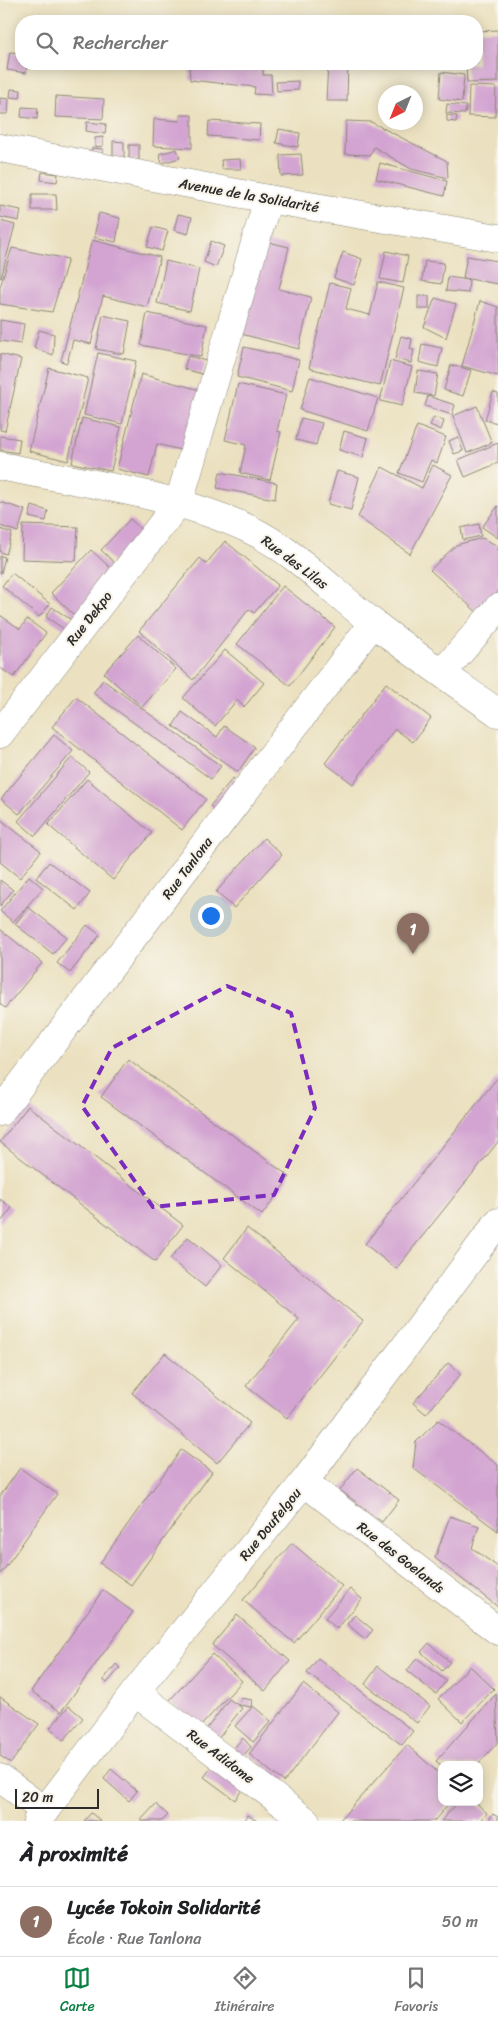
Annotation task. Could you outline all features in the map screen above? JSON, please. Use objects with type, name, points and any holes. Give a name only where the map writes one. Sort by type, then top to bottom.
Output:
[{"type":"street","name":"Avenue de la Solidarité","points":[[0,148],[268,199],[498,238]]},
{"type":"street","points":[[179,502],[268,199]]},
{"type":"street","name":"Rue des Lilas","points":[[0,466],[179,502],[248,529],[270,540],[374,623],[498,713]]},
{"type":"street","name":"Rue Dekpo","points":[[0,734],[179,502]]},
{"type":"street","points":[[442,673],[498,608]]},
{"type":"street","name":"Rue Tanlona","points":[[0,1112],[374,623]]},
{"type":"street","name":"Rue Doufelgou","points":[[41,1816],[135,1692],[304,1482],[498,1222]]},
{"type":"street","name":"Rue des Goelands","points":[[304,1482],[498,1631]]},
{"type":"street","name":"Rue Adidome","points":[[135,1692],[306,1821]]},
{"type":"street","points":[[0,1778],[41,1816]]},
{"type":"highlighted area","points":[[227,986],[291,1013],[315,1108],[274,1195],[153,1207],[82,1106],[112,1048]]},
{"type":"building","points":[[498,30],[498,82],[467,83],[466,70],[483,70],[483,31]]},
{"type":"building","points":[[10,52],[15,52],[15,70],[26,70],[26,73],[7,70]]},
{"type":"building","points":[[189,70],[263,70],[263,75],[271,75],[272,95],[254,94],[255,87],[190,80]]},
{"type":"building","points":[[328,70],[348,70],[347,101],[326,101]]},
{"type":"building","points":[[441,72],[464,75],[462,102],[439,99]]},
{"type":"building","points":[[298,81],[298,90],[277,91],[276,82]]},
{"type":"building","points":[[469,86],[496,87],[495,117],[468,116]]},
{"type":"building","points":[[11,89],[21,90],[20,98],[10,97]]},
{"type":"building","points":[[56,96],[104,99],[103,119],[55,117]]},
{"type":"building","points":[[0,98],[9,99],[8,114],[0,114]]},
{"type":"building","points":[[447,104],[466,106],[465,114],[446,113]]},
{"type":"building","points":[[22,107],[38,108],[37,119],[21,117]]},
{"type":"building","points":[[180,115],[192,115],[192,148],[153,146],[154,119],[180,121]]},
{"type":"building","points":[[447,115],[457,116],[456,122],[447,121]]},
{"type":"building","points":[[209,121],[260,124],[259,140],[208,136]]},
{"type":"building","points":[[346,121],[371,122],[378,126],[378,130],[387,130],[447,161],[448,178],[411,169],[374,147],[370,155],[345,154]]},
{"type":"building","points":[[87,122],[106,124],[105,134],[86,131]]},
{"type":"building","points":[[279,129],[300,133],[298,147],[276,143]]},
{"type":"building","points":[[103,137],[103,146],[95,147],[95,138]]},
{"type":"building","points":[[113,141],[124,142],[124,160],[113,160]]},
{"type":"building","points":[[129,145],[139,145],[139,160],[129,160]]},
{"type":"building","points":[[92,148],[103,149],[103,154],[91,154]]},
{"type":"building","points":[[177,149],[180,158],[162,163],[159,154]]},
{"type":"building","points":[[301,154],[303,175],[281,176],[280,155]]},
{"type":"building","points":[[240,159],[241,169],[222,169],[221,160]]},
{"type":"building","points":[[380,163],[447,181],[444,196],[376,179]]},
{"type":"building","points":[[42,172],[58,174],[57,182],[41,180]]},
{"type":"building","points":[[32,194],[56,194],[57,210],[32,210]]},
{"type":"building","points":[[0,206],[21,210],[19,221],[0,217]]},
{"type":"building","points":[[99,213],[120,218],[116,242],[94,237]]},
{"type":"building","points":[[178,214],[192,217],[188,234],[174,230]]},
{"type":"building","points":[[0,221],[15,225],[1,278],[0,278]]},
{"type":"building","points":[[153,227],[168,231],[162,251],[147,247]]},
{"type":"building","points":[[92,240],[160,257],[147,307],[103,296],[91,344],[73,340],[67,363],[61,361]]},
{"type":"building","points":[[211,241],[224,246],[216,267],[204,262]]},
{"type":"building","points":[[264,241],[289,247],[279,289],[311,297],[299,349],[241,334]]},
{"type":"building","points":[[12,248],[68,259],[52,312],[0,304],[0,287]]},
{"type":"building","points":[[386,251],[408,256],[403,283],[380,279]]},
{"type":"building","points":[[343,252],[362,259],[354,285],[334,278]]},
{"type":"building","points":[[467,256],[498,261],[498,284],[463,278]]},
{"type":"building","points":[[166,261],[199,269],[190,311],[157,303]]},
{"type":"building","points":[[425,261],[444,263],[441,284],[422,281]]},
{"type":"building","points":[[448,277],[469,280],[468,293],[446,291]]},
{"type":"building","points":[[378,282],[404,288],[380,386],[309,368],[330,283],[351,288],[346,309],[370,315]]},
{"type":"building","points":[[418,296],[429,296],[429,309],[418,309]]},
{"type":"building","points":[[435,298],[456,304],[446,338],[424,327]]},
{"type":"building","points":[[480,301],[498,307],[498,376],[462,366]]},
{"type":"building","points":[[147,313],[207,325],[201,357],[141,345]]},
{"type":"building","points":[[103,315],[130,321],[124,354],[96,349]]},
{"type":"building","points":[[0,320],[24,324],[21,344],[0,341]]},
{"type":"building","points":[[39,330],[54,334],[53,355],[34,348]]},
{"type":"building","points":[[401,336],[412,339],[410,349],[414,350],[411,363],[395,359]]},
{"type":"building","points":[[422,344],[442,348],[438,367],[419,362]]},
{"type":"building","points":[[244,347],[299,360],[292,391],[237,377]]},
{"type":"building","points":[[98,353],[136,361],[122,424],[84,415]]},
{"type":"building","points":[[0,354],[21,359],[5,431],[0,430]]},
{"type":"building","points":[[188,356],[206,361],[202,374],[184,369]]},
{"type":"building","points":[[390,361],[412,367],[402,406],[380,401]]},
{"type":"building","points":[[451,365],[471,370],[463,396],[444,390]]},
{"type":"building","points":[[49,368],[88,378],[68,461],[29,451]]},
{"type":"building","points":[[418,371],[438,374],[434,396],[415,393]]},
{"type":"building","points":[[141,374],[200,390],[184,451],[157,444],[149,477],[117,469]]},
{"type":"building","points":[[310,377],[378,398],[368,431],[300,410]]},
{"type":"building","points":[[238,384],[286,395],[277,431],[281,432],[270,480],[240,473],[246,445],[225,440]]},
{"type":"building","points":[[493,392],[498,394],[498,423],[485,420]]},
{"type":"building","points":[[428,396],[455,405],[452,415],[425,406]]},
{"type":"building","points":[[477,406],[492,443],[467,453],[453,416]]},
{"type":"building","points":[[434,417],[444,421],[441,430],[430,425]]},
{"type":"building","points":[[82,418],[121,427],[111,471],[72,463]]},
{"type":"building","points":[[301,418],[322,423],[316,445],[296,440]]},
{"type":"building","points":[[417,426],[446,437],[437,463],[431,460],[422,482],[399,473]]},
{"type":"building","points":[[344,431],[368,438],[363,457],[339,450]]},
{"type":"building","points":[[0,436],[20,439],[18,453],[0,450]]},
{"type":"building","points":[[458,437],[463,451],[454,454],[449,441]]},
{"type":"building","points":[[498,443],[498,463],[465,477],[458,460]]},
{"type":"building","points":[[433,465],[452,475],[410,554],[358,517],[382,467],[422,488]]},
{"type":"building","points":[[337,471],[359,477],[351,510],[328,504]]},
{"type":"building","points":[[220,472],[277,483],[275,499],[217,488]]},
{"type":"building","points":[[0,502],[25,510],[18,532],[0,526]]},
{"type":"building","points":[[32,506],[48,511],[46,521],[29,517]]},
{"type":"building","points":[[498,506],[498,538],[482,527]]},
{"type":"building","points":[[130,519],[147,535],[118,566],[101,550]]},
{"type":"building","points":[[479,524],[481,536],[463,540],[461,528]]},
{"type":"building","points":[[23,525],[78,527],[76,561],[22,559]]},
{"type":"building","points":[[0,529],[12,533],[6,554],[0,552]]},
{"type":"building","points":[[482,538],[498,546],[498,596],[480,615],[430,570],[456,545]]},
{"type":"building","points":[[225,541],[278,585],[254,613],[249,609],[193,680],[139,631],[200,558],[206,564]]},
{"type":"building","points":[[91,550],[116,573],[75,616],[51,593]]},
{"type":"building","points":[[0,556],[5,557],[1,573],[0,573]]},
{"type":"building","points":[[12,573],[50,604],[39,617],[2,586]]},
{"type":"building","points":[[283,586],[335,627],[290,686],[237,644]]},
{"type":"building","points":[[52,607],[73,621],[67,631],[46,617]]},
{"type":"building","points":[[0,615],[20,629],[27,619],[46,633],[14,677],[0,668]]},
{"type":"building","points":[[138,635],[176,669],[142,707],[104,673]]},
{"type":"building","points":[[225,650],[264,683],[244,707],[237,700],[215,726],[183,698]]},
{"type":"building","points":[[103,680],[221,766],[211,779],[93,693]]},
{"type":"building","points":[[386,683],[431,718],[413,742],[395,729],[353,784],[325,763]]},
{"type":"building","points":[[76,697],[206,799],[182,830],[52,727]]},
{"type":"building","points":[[182,712],[217,737],[224,726],[255,747],[238,772],[173,726]]},
{"type":"building","points":[[54,735],[73,751],[19,814],[1,799]]},
{"type":"building","points":[[72,757],[89,772],[35,836],[18,821]]},
{"type":"building","points":[[233,778],[244,786],[222,815],[210,806]]},
{"type":"building","points":[[87,779],[152,833],[113,880],[48,825]]},
{"type":"building","points":[[0,819],[41,851],[20,878],[0,862]]},
{"type":"building","points":[[264,838],[282,855],[234,908],[216,892]]},
{"type":"building","points":[[49,862],[90,893],[77,910],[36,878]]},
{"type":"building","points":[[29,876],[43,888],[13,922],[0,911]]},
{"type":"building","points":[[0,880],[13,890],[0,906]]},
{"type":"building","points":[[28,907],[67,937],[53,954],[15,924]]},
{"type":"building","points":[[87,925],[100,935],[70,973],[57,963]]},
{"type":"building","points":[[0,929],[42,963],[5,1008],[0,1004]]},
{"type":"building","points":[[128,1059],[290,1177],[262,1215],[101,1097]]},
{"type":"building","points":[[498,1077],[498,1142],[396,1269],[365,1244]]},
{"type":"building","points":[[28,1106],[183,1225],[155,1262],[0,1142]]},
{"type":"building","points":[[0,1199],[12,1208],[0,1223]]},
{"type":"building","points":[[247,1228],[363,1321],[287,1418],[246,1386],[299,1319],[224,1258]]},
{"type":"building","points":[[188,1237],[222,1265],[205,1287],[170,1259]]},
{"type":"building","points":[[165,1353],[250,1423],[217,1463],[132,1393]]},
{"type":"building","points":[[448,1363],[461,1374],[426,1414],[413,1403]]},
{"type":"building","points":[[438,1420],[498,1465],[498,1531],[413,1468],[416,1442]]},
{"type":"building","points":[[181,1450],[212,1472],[131,1585],[100,1563]]},
{"type":"building","points":[[20,1468],[57,1494],[0,1575],[0,1496]]},
{"type":"building","points":[[357,1468],[399,1500],[382,1522],[340,1490]]},
{"type":"building","points":[[450,1516],[479,1526],[472,1548],[498,1567],[498,1607],[435,1558]]},
{"type":"building","points":[[292,1543],[342,1586],[294,1643],[243,1600]]},
{"type":"building","points":[[350,1589],[362,1599],[337,1629],[325,1618]]},
{"type":"building","points":[[103,1590],[133,1612],[61,1712],[31,1691]]},
{"type":"building","points":[[237,1615],[290,1661],[265,1691],[212,1645]]},
{"type":"building","points":[[355,1615],[373,1630],[365,1639],[347,1624]]},
{"type":"building","points":[[429,1643],[450,1662],[442,1671],[421,1652]]},
{"type":"building","points":[[212,1654],[242,1681],[199,1728],[169,1701]]},
{"type":"building","points":[[318,1658],[413,1731],[402,1745],[307,1673]]},
{"type":"building","points":[[417,1658],[446,1681],[436,1694],[407,1671]]},
{"type":"building","points":[[116,1664],[120,1668],[107,1683],[103,1680]]},
{"type":"building","points":[[378,1666],[430,1706],[417,1723],[365,1684]]},
{"type":"building","points":[[470,1666],[494,1689],[462,1722],[438,1699]]},
{"type":"building","points":[[303,1684],[338,1712],[284,1782],[249,1754]]},
{"type":"building","points":[[496,1694],[498,1742],[481,1761],[438,1761],[438,1763],[436,1761]]},
{"type":"building","points":[[0,1697],[39,1724],[11,1763],[0,1756]]},
{"type":"building","points":[[241,1698],[252,1700],[251,1707],[239,1705]]},
{"type":"building","points":[[229,1699],[242,1708],[214,1744],[202,1735]]},
{"type":"building","points":[[69,1706],[83,1718],[64,1740],[50,1728]]},
{"type":"building","points":[[253,1706],[271,1721],[253,1742],[235,1726]]},
{"type":"building","points":[[243,1738],[251,1747],[243,1756],[234,1748]]},
{"type":"building","points":[[407,1745],[438,1772],[438,1806],[447,1806],[434,1821],[339,1821]]},
{"type":"building","points":[[214,1764],[244,1787],[235,1800],[204,1777]]},
{"type":"building","points":[[111,1769],[137,1791],[129,1801],[104,1779]]},
{"type":"building","points":[[156,1804],[168,1815],[162,1821],[140,1821]]},
{"type":"building","points":[[454,1806],[479,1806],[487,1813],[481,1821],[441,1821]]},
{"type":"building","points":[[91,1813],[101,1821],[84,1821]]},
{"type":"building","points":[[493,1814],[498,1817],[498,1821],[488,1821]]},
{"type":"building","points":[[248,1815],[257,1821],[244,1821]]},
{"type":"place","name":"Lycée Tokoin Solidarité","points":[[413,954]]}]
